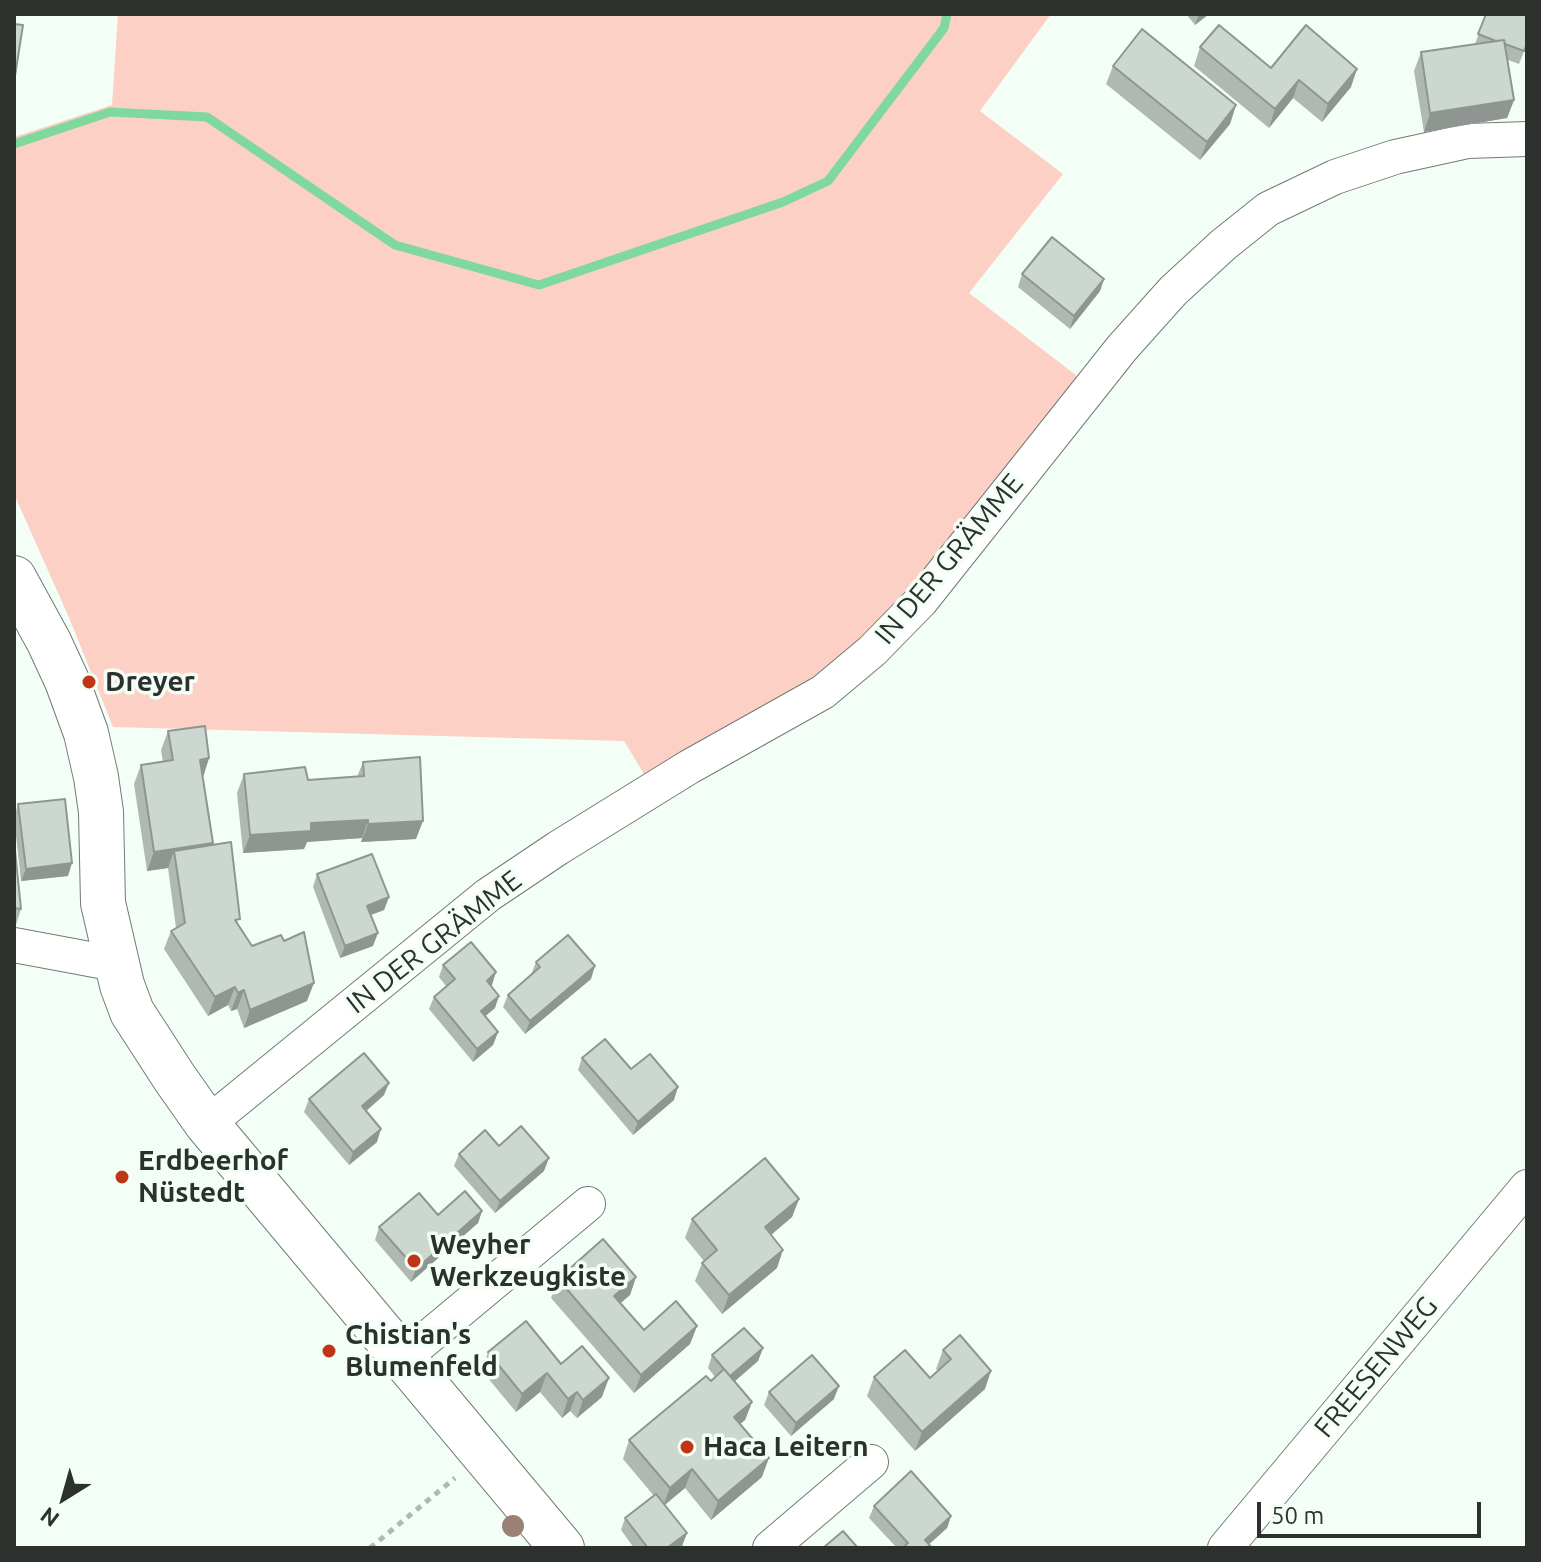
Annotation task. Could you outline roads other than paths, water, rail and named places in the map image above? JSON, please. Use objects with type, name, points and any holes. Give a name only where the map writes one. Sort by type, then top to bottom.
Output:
[{"type":"street","name":"IN DER GRÄMME","points":[[207,1124],[488,895],[689,767],[823,692],[872,651],[921,601],[1122,348],[1173,291],[1268,209],[1335,177],[1395,157],[1468,141],[1527,139]]},
{"type":"street","points":[[14,578],[49,642],[86,733],[101,812],[103,903],[116,964],[132,1012],[207,1124],[562,1548]]},
{"type":"street","points":[[14,945],[116,964]]},
{"type":"street","name":"FREESENWEG","points":[[1225,1548],[1527,1187]]},
{"type":"street","points":[[402,1359],[588,1204]]},
{"type":"street","points":[[770,1548],[871,1462]]},
{"type":"waterway","points":[[14,144],[110,112],[207,117],[395,245],[539,285],[783,202],[828,181],[944,28],[947,14]]},
{"type":"place","name":"Dreyer","points":[[89,682]]},
{"type":"place","name":"Erdbeerhof Nüstedt","points":[[122,1177]]},
{"type":"place","name":"Weyher Werkzeugkiste","points":[[414,1261]]},
{"type":"place","name":"Chistian's Blumenfeld","points":[[329,1351]]},
{"type":"place","name":"Haca Leitern","points":[[687,1447]]}]
